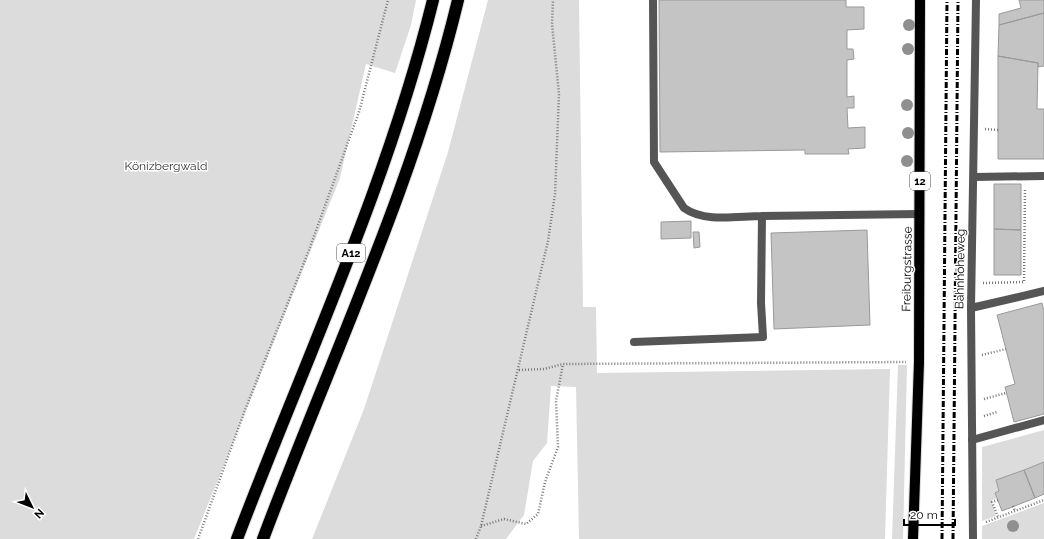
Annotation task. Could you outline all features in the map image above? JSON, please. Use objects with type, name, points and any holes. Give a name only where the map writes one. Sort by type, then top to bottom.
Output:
[{"type":"highway","name":"A12","points":[[237,539],[375,187],[414,72],[433,0]]},
{"type":"highway","name":"A12","points":[[263,539],[359,299],[409,167],[437,80],[458,0]]},
{"type":"main road","name":"Freiburgstrasse","points":[[913,539],[920,214],[920,0]]},
{"type":"street","points":[[653,0],[654,162],[684,208],[697,215],[706,217],[920,214]]},
{"type":"street","name":"Bahnhöheweg","points":[[973,539],[971,308],[976,0]]},
{"type":"street","points":[[974,177],[1044,176]]},
{"type":"street","points":[[634,342],[763,337],[761,303],[762,216]]},
{"type":"street","points":[[971,308],[1044,291]]},
{"type":"street","points":[[972,440],[1044,420]]},
{"type":"path","points":[[198,539],[245,410],[309,250],[356,120],[388,0]]},
{"type":"path","points":[[476,539],[481,526],[519,370],[537,284],[548,241],[555,194],[559,94],[552,24],[552,0]]},
{"type":"path","points":[[983,129],[998,130]]},
{"type":"path","points":[[981,283],[1024,282],[1025,176]]},
{"type":"path","points":[[980,356],[1006,349]]},
{"type":"path","points":[[519,370],[544,369],[563,364],[895,362]]},
{"type":"path","points":[[481,526],[504,519],[526,524],[538,514],[545,482],[558,447],[556,401],[563,364]]},
{"type":"path","points":[[980,400],[1006,392]]},
{"type":"path","points":[[985,415],[998,412]]},
{"type":"path","points":[[998,500],[992,502],[998,517]]},
{"type":"path","points":[[980,524],[1044,500]]},
{"type":"path","points":[[1014,506],[1015,511]]},
{"type":"green space","name":"Könizbergwald","points":[[0,0],[416,0],[411,25],[395,73],[366,64],[340,178],[194,539],[0,539]]},
{"type":"green space","points":[[488,0],[579,0],[583,307],[596,307],[597,373],[890,369],[885,539],[579,539],[576,387],[551,386],[547,443],[533,461],[524,515],[506,539],[312,539],[364,409],[448,152]]},
{"type":"green space","points":[[898,365],[907,365],[903,539],[892,539]]},
{"type":"green space","points":[[1044,430],[1044,462],[996,480],[999,491],[997,498],[991,501],[996,516],[982,521],[982,447]]},
{"type":"green space","points":[[1044,503],[1044,539],[982,539],[982,526]]},
{"type":"building","points":[[659,0],[846,0],[846,7],[864,7],[864,29],[847,30],[847,49],[853,49],[854,59],[847,60],[847,97],[854,96],[854,108],[847,108],[848,128],[865,127],[865,148],[848,149],[849,154],[805,154],[805,150],[660,152]]},
{"type":"building","points":[[1019,0],[1044,0],[1044,13],[999,25],[999,14],[1021,8]]},
{"type":"building","points":[[1044,13],[1044,66],[1038,67],[1038,63],[998,56],[999,25]]},
{"type":"building","points":[[998,56],[1038,63],[1037,109],[1044,109],[1044,159],[998,159]]},
{"type":"building","points":[[994,184],[1021,184],[1021,230],[994,229]]},
{"type":"building","points":[[691,221],[691,238],[661,239],[661,222]]},
{"type":"building","points":[[994,229],[1021,230],[1021,275],[994,275]]},
{"type":"building","points":[[867,230],[870,325],[774,329],[771,233]]},
{"type":"building","points":[[693,232],[699,232],[700,247],[694,248]]},
{"type":"building","points":[[1042,303],[1044,311],[1044,414],[1014,422],[1005,387],[1015,384],[997,315]]},
{"type":"building","points":[[1044,462],[1044,494],[1035,498],[1024,470]]},
{"type":"building","points":[[1024,470],[1035,498],[1002,511],[995,493],[999,491],[996,480]]},
{"type":"railway","points":[[942,539],[947,0]]},
{"type":"railway","points":[[953,539],[958,0]]}]
